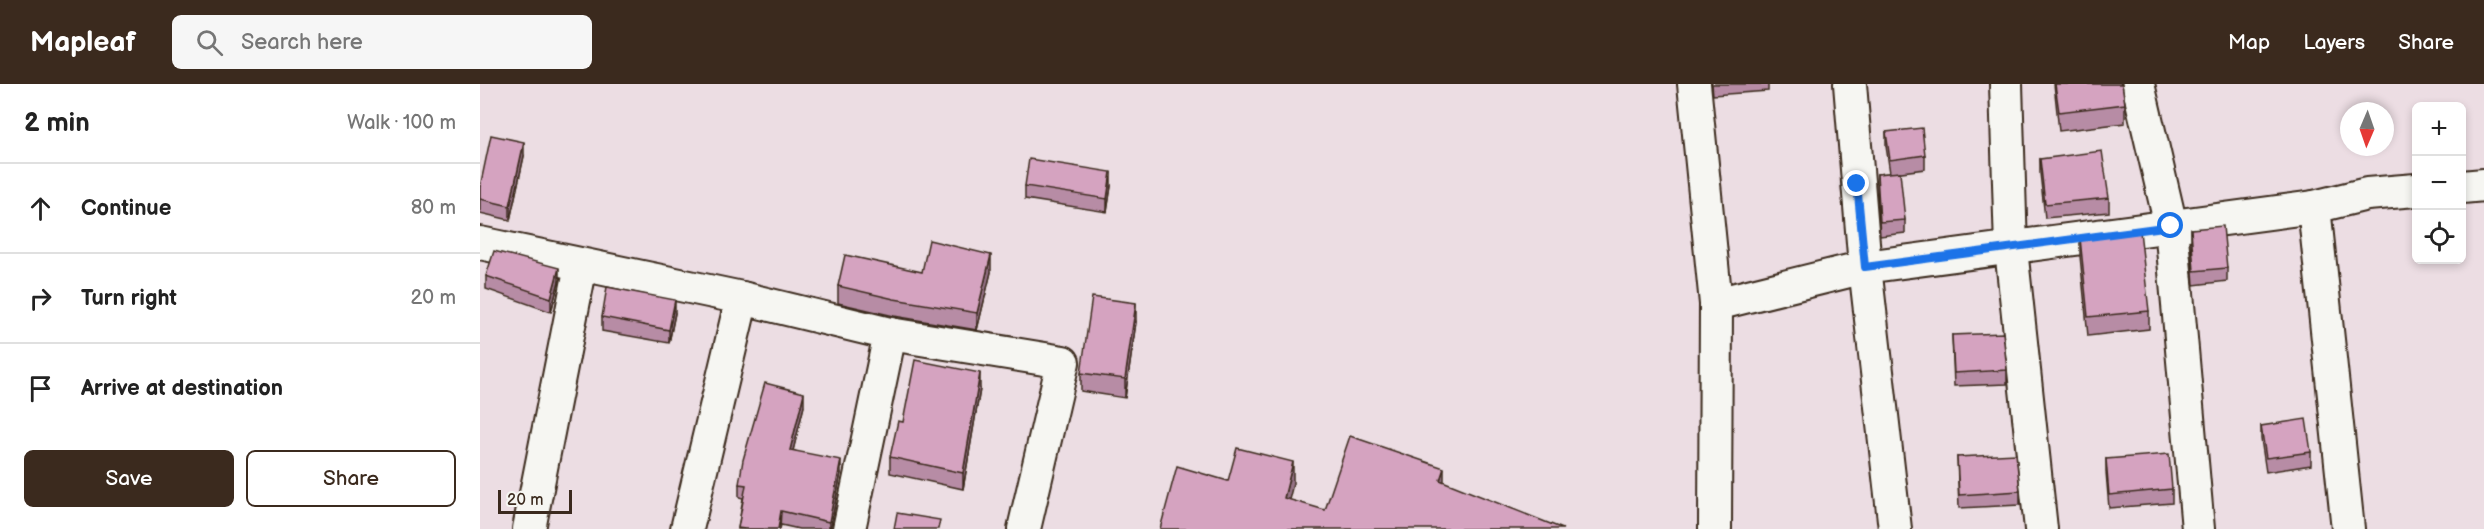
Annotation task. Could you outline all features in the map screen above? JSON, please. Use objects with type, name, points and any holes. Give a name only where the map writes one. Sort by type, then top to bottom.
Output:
[{"type":"street","points":[[1694,84],[1716,304],[1715,529]]},
{"type":"street","points":[[1850,84],[1865,267],[1895,529]]},
{"type":"street","points":[[2006,84],[2011,249],[2041,529]]},
{"type":"street","points":[[2138,84],[2171,226],[2198,529]]},
{"type":"street","points":[[2466,187],[2484,185]]},
{"type":"street","points":[[1716,304],[1865,267],[2314,207],[2367,194],[2412,190]]},
{"type":"street","points":[[2314,207],[2348,529]]},
{"type":"street","points":[[480,243],[742,298],[890,334],[1063,362],[1024,529]]},
{"type":"street","points":[[529,529],[581,265]]},
{"type":"street","points":[[687,529],[742,298]]},
{"type":"street","points":[[849,529],[890,334]]},
{"type":"building","points":[[2055,84],[2122,84],[2125,104],[2059,112]]},
{"type":"building","points":[[1922,128],[1925,155],[1890,160],[1886,132]]},
{"type":"building","points":[[491,135],[524,142],[510,206],[480,199],[480,187]]},
{"type":"building","points":[[2102,151],[2109,198],[2045,204],[2040,159]]},
{"type":"building","points":[[1029,159],[1111,172],[1107,199],[1025,186]]},
{"type":"building","points":[[1900,172],[1905,220],[1880,222],[1877,174]]},
{"type":"building","points":[[2223,226],[2227,268],[2194,271],[2191,229]]},
{"type":"building","points":[[2140,231],[2149,311],[2088,317],[2080,238]]},
{"type":"building","points":[[929,240],[991,255],[977,313],[894,299],[838,286],[845,255],[922,272]]},
{"type":"building","points":[[494,251],[559,268],[551,298],[486,276]]},
{"type":"building","points":[[607,287],[675,300],[669,330],[602,317]]},
{"type":"building","points":[[1092,297],[1136,303],[1125,379],[1081,373]]},
{"type":"building","points":[[2003,333],[2007,370],[1954,373],[1952,335]]},
{"type":"building","points":[[915,360],[980,373],[963,473],[890,457],[898,421],[903,422]]},
{"type":"building","points":[[765,383],[804,393],[790,450],[841,460],[829,522],[781,511],[778,529],[738,528],[746,485],[739,484],[743,460]]},
{"type":"building","points":[[2306,419],[2311,452],[2266,458],[2261,426]]},
{"type":"building","points":[[1350,436],[1444,468],[1440,480],[1563,529],[1160,529],[1177,466],[1228,481],[1237,448],[1293,462],[1284,498],[1325,510]]},
{"type":"building","points":[[2016,454],[2020,491],[1959,495],[1957,457]]},
{"type":"building","points":[[2169,454],[2172,489],[2109,495],[2106,459]]},
{"type":"building","points":[[897,513],[940,520],[938,529],[894,529]]},
{"type":"route","points":[[1857,184],[1865,267],[2171,226]]}]
